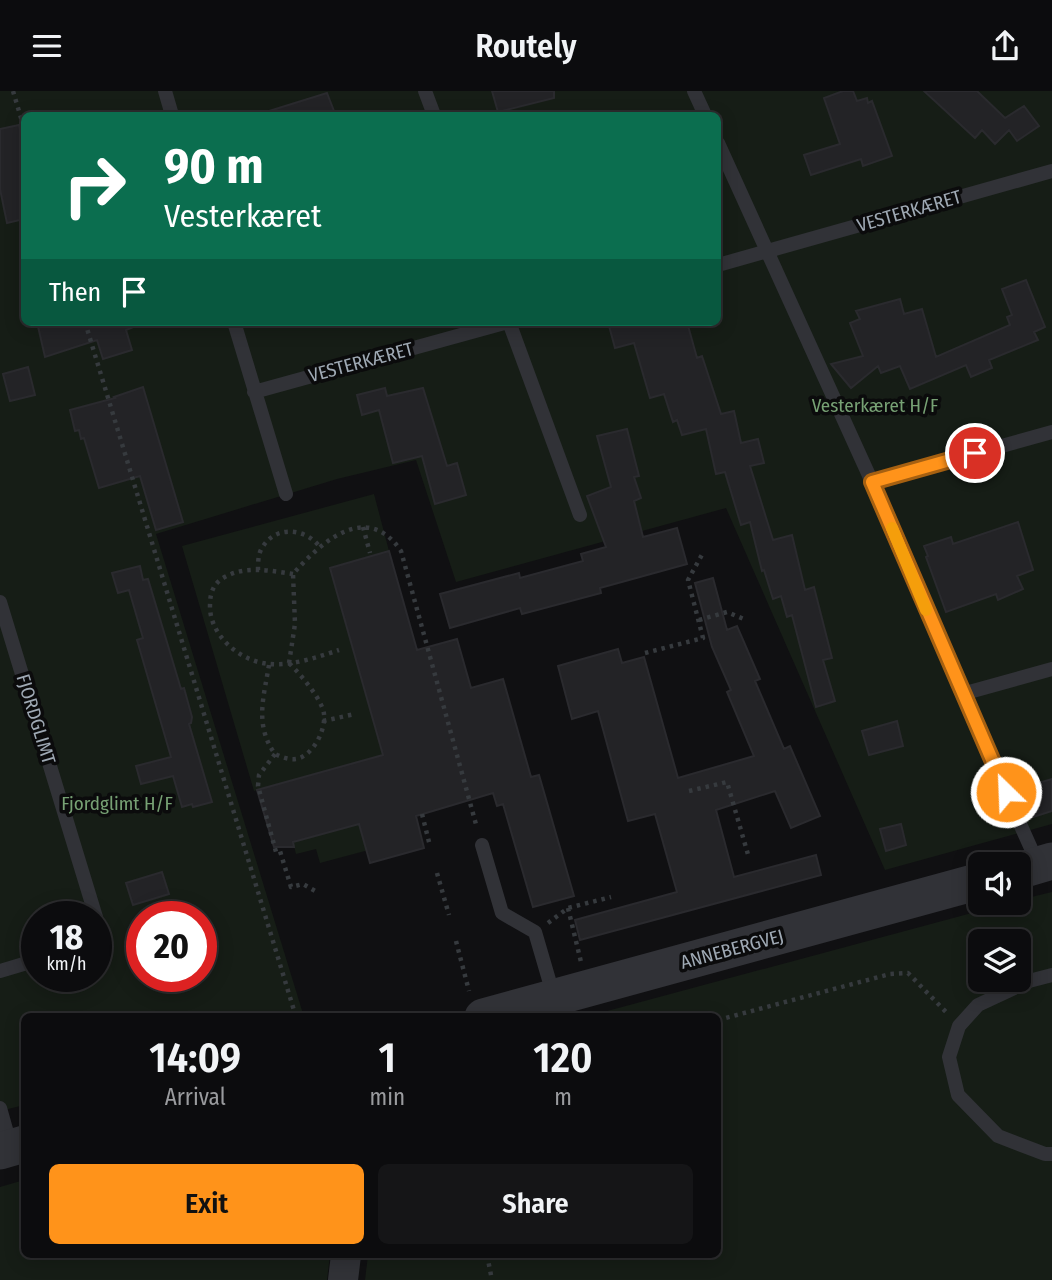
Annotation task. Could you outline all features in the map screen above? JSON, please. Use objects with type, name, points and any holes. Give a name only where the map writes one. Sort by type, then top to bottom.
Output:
[{"type":"street","name":"ANNEBERGVEJ","points":[[477,1006],[554,997],[968,884]]},
{"type":"street","points":[[343,1280],[346,1258]]},
{"type":"lane","points":[[165,91],[171,112]]},
{"type":"lane","points":[[425,91],[433,112]]},
{"type":"lane","points":[[694,91],[704,112]]},
{"type":"lane","points":[[721,150],[765,252],[872,482],[1036,866]]},
{"type":"lane","name":"VESTERKÆRET","points":[[721,264],[1052,171]]},
{"type":"lane","points":[[235,326],[286,494]]},
{"type":"lane","name":"VESTERKÆRET","points":[[254,392],[494,326]]},
{"type":"lane","name":"VESTERKÆRET","points":[[510,326],[580,515]]},
{"type":"lane","points":[[872,482],[1052,432]]},
{"type":"lane","name":"FJORDGLIMT","points":[[0,602],[91,901]]},
{"type":"lane","points":[[962,694],[1052,670]]},
{"type":"lane","points":[[482,845],[502,913],[535,932],[554,997]]},
{"type":"lane","points":[[0,971],[21,965]]},
{"type":"lane","points":[[1052,975],[1029,981],[978,1005],[959,1026],[949,1057],[958,1094],[998,1136],[1045,1154],[1052,1154]]},
{"type":"lane","points":[[0,1108],[12,1148]]},
{"type":"path","points":[[13,91],[21,118]]},
{"type":"path","points":[[86,326],[295,1013]]},
{"type":"path","points":[[363,527],[370,553]]},
{"type":"path","points":[[269,664],[261,714],[266,737],[275,754],[291,759],[299,758],[306,755],[320,736],[324,714],[319,702],[289,663],[295,624],[293,575],[319,546],[349,531],[363,527],[377,528],[386,533],[401,551],[482,845]]},
{"type":"path","points":[[258,570],[262,548],[283,533],[295,530],[306,534],[319,546]]},
{"type":"path","points":[[645,653],[703,638],[688,580],[704,551]]},
{"type":"path","points":[[293,575],[258,570],[230,574],[212,588],[212,623],[225,643],[247,657],[269,664],[289,663],[339,650]]},
{"type":"path","points":[[699,620],[727,612],[746,619]]},
{"type":"path","points":[[323,722],[355,714]]},
{"type":"path","points":[[275,754],[259,775],[258,786],[276,852],[280,851],[291,887],[303,884],[317,892]]},
{"type":"path","points":[[689,791],[727,782],[749,858]]},
{"type":"path","points":[[422,814],[430,846]]},
{"type":"path","points":[[438,873],[449,915]]},
{"type":"path","points":[[535,932],[568,908],[611,897]]},
{"type":"path","points":[[568,908],[582,966]]},
{"type":"path","points":[[456,941],[477,1006]]},
{"type":"path","points":[[721,1019],[890,974],[908,973],[959,1026]]},
{"type":"path","points":[[488,1258],[492,1280]]},
{"type":"green space","name":"Vesterkæret H/F","points":[[0,91],[1052,91],[1052,824],[885,870],[726,508],[456,582],[416,460],[337,479],[156,534],[303,1013],[21,1013],[21,1106],[0,1111]]},
{"type":"green space","points":[[374,494],[389,551],[331,568],[383,755],[254,791],[182,546]]},
{"type":"green space","points":[[397,813],[416,815],[421,836],[320,863],[316,849],[296,854],[293,842]]},
{"type":"green space","points":[[1052,892],[1052,1280],[365,1280],[368,1258],[721,1258],[721,1013],[600,1013],[968,914],[1031,915],[1031,897]]},
{"type":"green space","points":[[21,1181],[21,1258],[330,1258],[327,1280],[0,1280],[0,1187]]},
{"type":"building","points":[[492,91],[554,91],[554,98],[498,112]]},
{"type":"building","points":[[843,91],[853,91],[857,101],[867,98],[868,103],[872,101],[892,156],[863,166],[861,159],[811,175],[804,155],[840,144],[824,98]]},
{"type":"building","points":[[924,91],[977,91],[1005,118],[1024,106],[1039,126],[1017,141],[1009,130],[995,144],[982,130],[975,138]]},
{"type":"building","points":[[327,93],[334,111],[269,112]]},
{"type":"building","points":[[19,125],[21,134],[21,220],[7,223],[0,189],[0,129]]},
{"type":"building","points":[[1026,280],[1045,327],[1034,332],[1038,340],[989,360],[992,368],[971,377],[966,365],[910,389],[900,366],[881,373],[878,366],[851,388],[831,364],[863,356],[850,323],[860,319],[856,311],[900,299],[904,314],[922,309],[936,357],[1010,325],[1007,317],[1012,315],[1002,289]]},
{"type":"building","points":[[38,326],[136,326],[126,330],[132,350],[103,359],[97,340],[45,357]]},
{"type":"building","points":[[609,326],[688,326],[697,358],[702,356],[721,414],[734,411],[741,443],[758,439],[764,463],[750,466],[773,540],[792,535],[805,590],[814,587],[832,658],[823,660],[835,701],[816,707],[792,615],[787,617],[781,596],[773,599],[764,570],[762,571],[750,522],[741,525],[725,472],[716,474],[706,429],[682,435],[677,420],[673,422],[664,394],[650,398],[634,343],[615,348]]},
{"type":"building","points":[[28,367],[35,395],[10,401],[3,374]]},
{"type":"building","points":[[143,387],[183,522],[156,530],[140,476],[99,488],[84,438],[81,439],[79,430],[75,431],[70,410]]},
{"type":"building","points":[[385,388],[387,396],[423,388],[447,466],[457,463],[466,495],[435,504],[422,456],[393,463],[379,410],[362,415],[357,395]]},
{"type":"building","points":[[627,429],[639,476],[634,477],[641,498],[634,501],[643,537],[677,528],[687,564],[600,588],[601,593],[522,614],[520,608],[450,628],[440,594],[519,573],[520,578],[583,561],[581,554],[606,547],[587,496],[611,487],[597,436]]},
{"type":"building","points":[[1018,522],[1033,570],[1017,576],[1023,589],[998,600],[996,594],[946,612],[924,546],[951,537],[953,544]]},
{"type":"building","points":[[389,551],[417,650],[457,639],[471,688],[503,679],[531,777],[539,775],[574,896],[533,907],[503,804],[497,806],[493,793],[416,816],[424,848],[370,863],[359,824],[293,842],[294,847],[274,847],[257,790],[383,755],[330,568]]},
{"type":"building","points":[[140,566],[143,580],[148,579],[181,689],[184,688],[192,717],[189,724],[212,802],[193,807],[192,804],[182,807],[173,776],[141,784],[136,766],[171,757],[137,640],[143,638],[129,590],[118,593],[112,573]]},
{"type":"building","points":[[713,578],[727,630],[737,626],[760,679],[755,681],[784,749],[790,746],[820,816],[791,828],[775,791],[716,810],[734,877],[816,855],[821,875],[580,940],[575,920],[677,892],[655,814],[628,821],[598,711],[572,719],[558,666],[618,649],[622,663],[644,657],[678,778],[754,756],[727,692],[731,690],[712,647],[695,583]]},
{"type":"building","points":[[897,721],[903,746],[869,755],[862,731]]},
{"type":"building","points":[[1052,779],[1052,811],[1030,818],[1021,788]]},
{"type":"building","points":[[901,824],[906,845],[886,851],[880,829]]},
{"type":"building","points":[[162,872],[169,894],[146,901],[132,901],[126,883]]},
{"type":"slow traffic","points":[[892,528],[926,610]]},
{"type":"route","points":[[975,453],[872,482],[1006,792]]},
{"type":"park label","name":"Fjordglimt H/F","points":[[117,803]]}]
